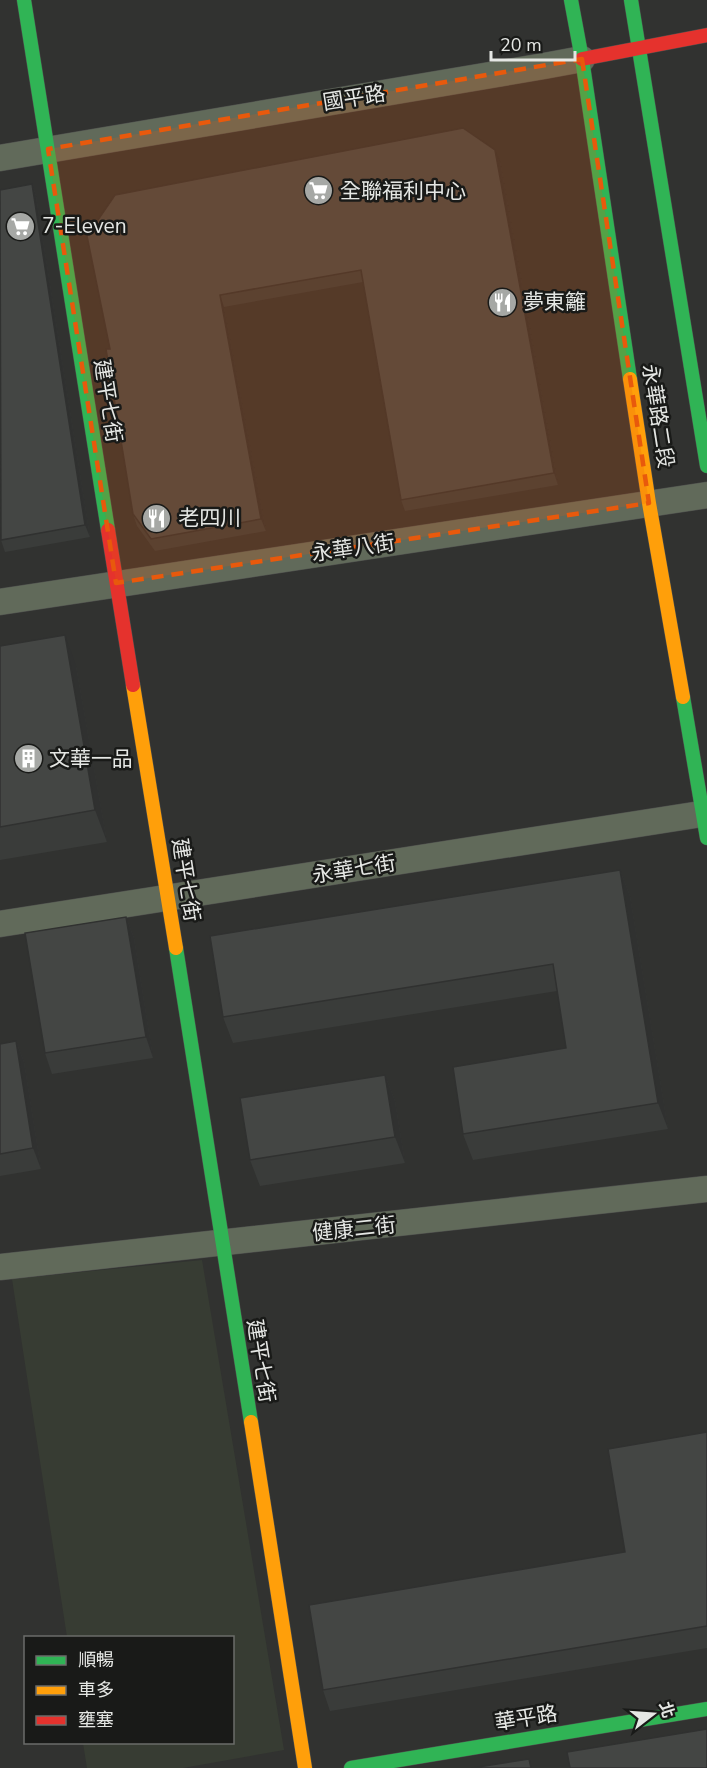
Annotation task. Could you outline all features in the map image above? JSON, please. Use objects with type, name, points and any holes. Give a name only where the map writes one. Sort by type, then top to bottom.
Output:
[{"type":"street","name":"建平七街","points":[[24,0],[305,1768]]},
{"type":"street","name":"永華路二段","points":[[571,0],[582,58],[649,503],[706,822]]},
{"type":"street","name":"永華路二段","points":[[631,0],[707,466]]},
{"type":"street","name":"國平路","points":[[0,158],[48,148],[544,66],[707,35]]},
{"type":"street","name":"永華八街","points":[[0,602],[707,495]]},
{"type":"street","name":"永華七街","points":[[0,924],[706,822]]},
{"type":"street","name":"健康二街","points":[[0,1267],[707,1189]]},
{"type":"street","name":"華平路","points":[[351,1768],[707,1709]]},
{"type":"highlighted area","points":[[582,59],[649,503],[116,583],[48,149]]},
{"type":"shaded area","points":[[202,1260],[284,1750],[183,1768],[87,1768],[83,1744],[234,1744],[234,1636],[67,1636],[12,1279]]},
{"type":"building","points":[[463,128],[495,150],[554,473],[401,500],[361,270],[220,295],[261,519],[151,539],[133,514],[106,349],[110,349],[87,236],[115,195]]},
{"type":"building","points":[[32,184],[85,525],[1,540],[0,190]]},
{"type":"building","name":"文華一品","points":[[65,635],[95,810],[0,827],[0,646]]},
{"type":"building","points":[[620,870],[658,1103],[463,1134],[453,1067],[566,1048],[553,964],[223,1017],[210,936]]},
{"type":"building","points":[[126,917],[146,1037],[45,1053],[25,933]]},
{"type":"building","points":[[16,1041],[33,1148],[0,1154],[0,1044]]},
{"type":"building","points":[[385,1075],[395,1137],[250,1160],[240,1098]]},
{"type":"building","points":[[707,1432],[707,1626],[323,1690],[309,1605],[625,1552],[608,1449]]},
{"type":"building","points":[[707,1729],[707,1768],[570,1768],[567,1752]]},
{"type":"building","points":[[529,1759],[531,1768],[472,1768]]},
{"type":"traffic: fast","points":[[24,0],[108,530]]},
{"type":"traffic: fast","points":[[571,0],[630,379]]},
{"type":"traffic: fast","points":[[631,0],[707,466]]},
{"type":"traffic: fast","points":[[683,697],[707,838]]},
{"type":"traffic: fast","points":[[176,948],[251,1422]]},
{"type":"traffic: fast","points":[[351,1768],[707,1709]]},
{"type":"traffic: slow","points":[[630,379],[683,697]]},
{"type":"traffic: slow","points":[[133,685],[176,948]]},
{"type":"traffic: slow","points":[[251,1422],[305,1768]]},
{"type":"traffic: jam","points":[[582,59],[707,35]]},
{"type":"traffic: jam","points":[[108,530],[133,685]]},
{"type":"place","name":"全聯福利中心","points":[[319,191]]},
{"type":"place","name":"7-Eleven","points":[[21,226]]},
{"type":"place","name":"夢東籬","points":[[502,302]]},
{"type":"place","name":"老四川","points":[[157,518]]},
{"type":"place","name":"文華一品","points":[[28,759]]}]
